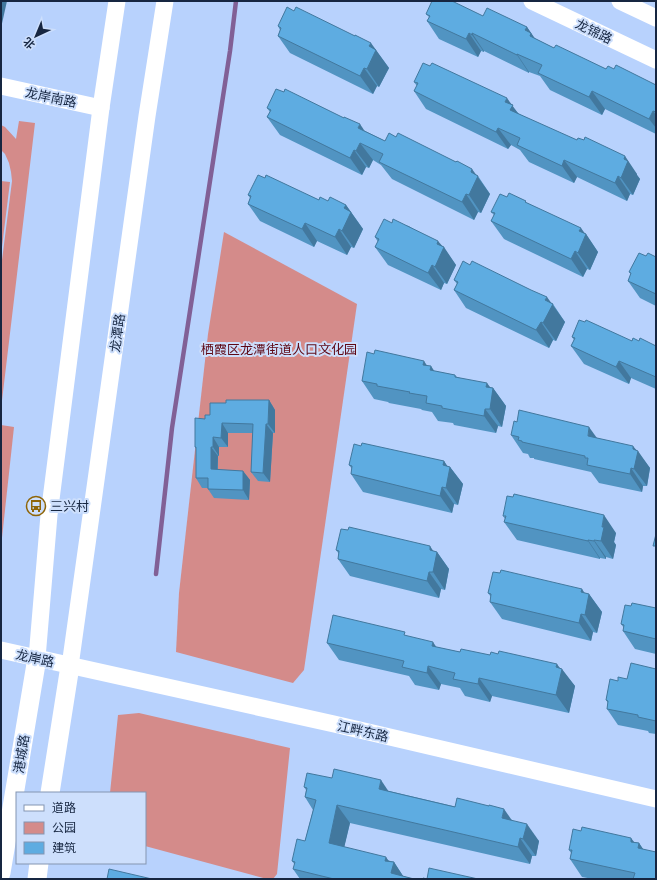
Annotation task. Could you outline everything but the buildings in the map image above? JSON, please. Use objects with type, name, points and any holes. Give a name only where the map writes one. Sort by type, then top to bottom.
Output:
[{"type":"main road","name":"港城路","points":[[1,873],[37,658]]},
{"type":"main road","points":[[50,792],[70,666]]},
{"type":"main road","points":[[37,879],[39,864]]},
{"type":"street","points":[[37,658],[49,515],[101,108],[117,1]]},
{"type":"street","name":"龙潭路","points":[[70,666],[165,1]]},
{"type":"street","name":"龙锦路","points":[[532,1],[656,60]]},
{"type":"street","points":[[620,1],[656,18]]},
{"type":"street","name":"龙岸南路","points":[[1,86],[101,108]]},
{"type":"street","name":"龙岸路","points":[[1,650],[70,666]]},
{"type":"street","name":"江畔东路","points":[[70,666],[334,724],[656,799]]},
{"type":"green space","points":[[19,121],[35,123],[1,409],[1,268],[12,181],[9,163],[5,154],[1,150],[1,125],[5,127],[16,139]]},
{"type":"green space","points":[[1,181],[10,182],[1,255]]},
{"type":"green space","name":"栖霞区龙潭街道人口文化园","points":[[224,232],[357,304],[304,670],[293,683],[176,652],[179,593],[208,334]]},
{"type":"green space","points":[[1,425],[14,427],[1,547]]},
{"type":"green space","points":[[139,713],[290,748],[277,874],[273,879],[267,879],[146,846],[146,792],[110,792],[118,715]]},
{"type":"waterway","points":[[156,574],[172,428],[230,51],[236,1]]},
{"type":"place","name":"三兴村","points":[[36,506]]}]
